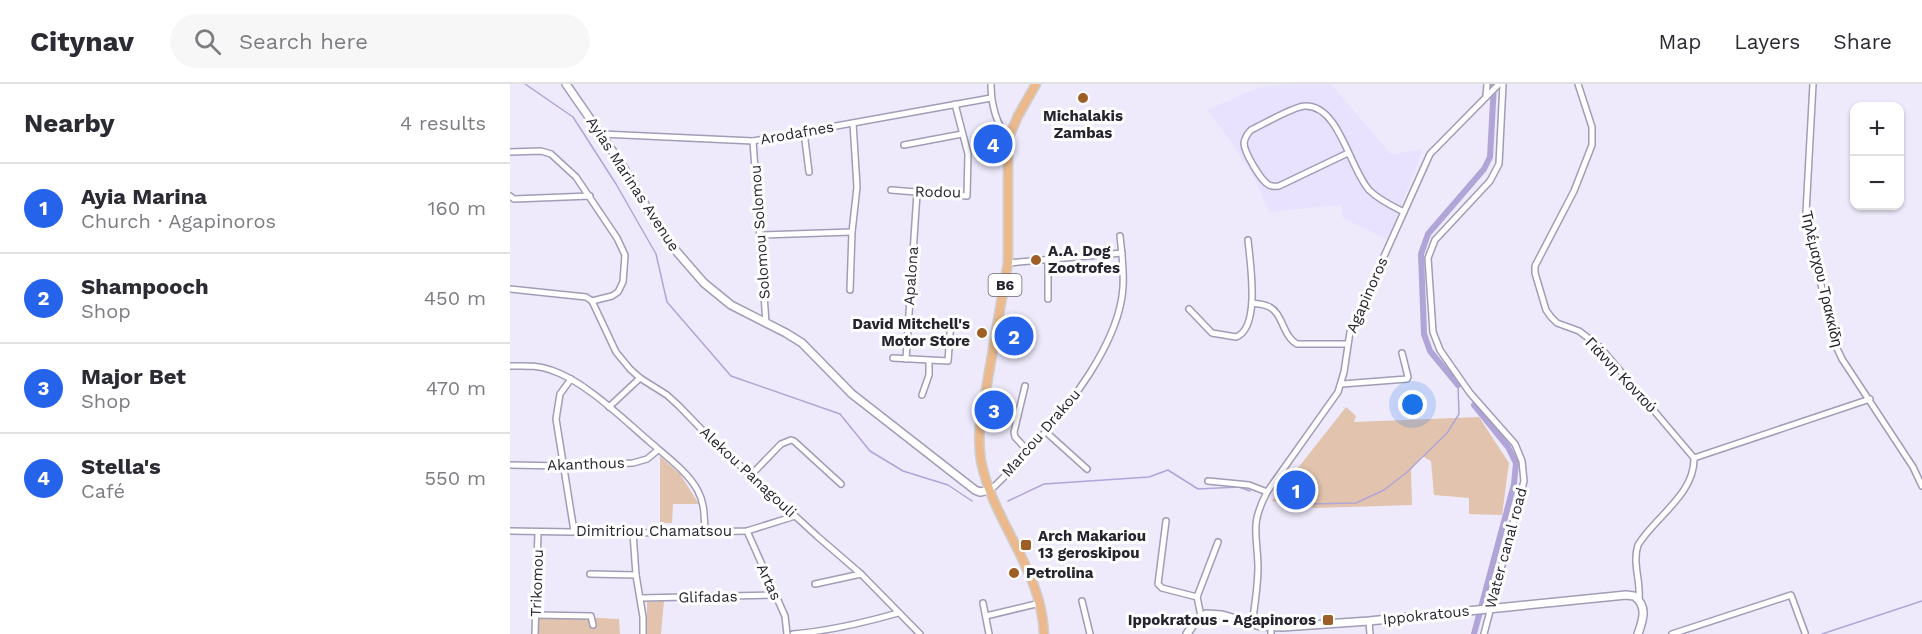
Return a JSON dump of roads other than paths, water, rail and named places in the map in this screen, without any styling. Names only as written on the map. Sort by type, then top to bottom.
[{"type":"main road","name":"B6","points":[[1036,84],[1008,139],[1008,263],[980,424],[980,458],[990,490],[1040,603],[1044,634]]},
{"type":"street","name":"Ayias Marinas Avenue","points":[[566,84],[622,165],[654,223],[675,251],[718,295],[731,305],[802,343],[852,394],[975,490],[980,492],[990,490]]},
{"type":"street","points":[[991,84],[991,98],[999,126],[1008,139]]},
{"type":"street","points":[[1486,84],[1488,94]]},
{"type":"street","name":"Agapinoros","points":[[1252,624],[1257,585],[1255,524],[1259,508],[1267,492],[1342,384],[1350,332],[1435,148],[1488,94],[1501,84]]},
{"type":"street","name":"Water canal road","points":[[1484,634],[1488,608],[1524,481],[1522,461],[1515,444],[1470,393],[1440,350],[1433,332],[1428,258],[1435,240],[1490,182],[1499,164],[1501,84]]},
{"type":"street","name":"Γιάννη Κοντού","points":[[1578,84],[1592,127],[1593,138],[1574,191],[1535,266],[1546,310],[1557,322],[1579,331],[1600,348],[1694,458]]},
{"type":"street","name":"Τηλέμαχου Τρακκίδη","points":[[1813,84],[1806,213],[1834,342],[1842,359],[1913,466],[1922,486]]},
{"type":"street","name":"Arodafnes","points":[[602,134],[753,141],[991,98]]},
{"type":"street","name":"Rodou","points":[[891,190],[968,196],[968,154],[955,104]]},
{"type":"street","points":[[1348,153],[1279,186],[1270,185],[1262,179],[1246,150],[1245,140],[1251,130],[1302,105],[1320,109],[1335,123],[1348,153],[1370,190],[1388,204],[1404,212]]},
{"type":"street","points":[[850,290],[852,232],[857,188],[853,123]]},
{"type":"street","points":[[804,132],[809,172]]},
{"type":"street","points":[[904,145],[962,134]]},
{"type":"street","name":"Solomou Solomou","points":[[753,141],[766,323]]},
{"type":"street","points":[[510,152],[541,151],[551,154],[570,169],[617,238],[625,255],[623,282],[621,288],[612,296],[592,301],[586,297],[510,289]]},
{"type":"street","name":"Apalona","points":[[906,359],[916,193]]},
{"type":"street","points":[[510,196],[514,199],[590,196]]},
{"type":"street","points":[[760,235],[852,232]]},
{"type":"street","name":"Marcou Drakou","points":[[990,490],[1046,432],[1083,386],[1115,323],[1124,287],[1120,236]]},
{"type":"street","points":[[1189,309],[1212,333],[1236,337],[1244,332],[1247,328],[1252,303],[1248,240]]},
{"type":"street","points":[[1008,263],[1122,253]]},
{"type":"street","points":[[1048,261],[1048,299]]},
{"type":"street","name":"Alekou Panagouli","points":[[592,301],[623,362],[640,378],[667,395],[795,516],[861,573],[920,634]]},
{"type":"street","points":[[1252,303],[1273,309],[1288,336],[1297,344],[1347,344]]},
{"type":"street","points":[[893,358],[948,361],[951,321]]},
{"type":"street","points":[[1342,384],[1407,379],[1402,353]]},
{"type":"street","points":[[922,395],[928,375],[929,361]]},
{"type":"street","points":[[510,366],[552,370],[571,379],[609,407],[676,465],[698,490],[704,506],[705,531]]},
{"type":"street","points":[[609,407],[640,378]]},
{"type":"street","points":[[571,379],[560,394],[556,419],[574,531]]},
{"type":"street","points":[[1024,386],[1014,432],[1015,437],[1028,451]]},
{"type":"street","points":[[1638,634],[1644,615],[1639,600],[1640,585],[1636,555],[1638,545],[1686,487],[1694,458],[1870,399]]},
{"type":"street","points":[[1046,432],[1087,469]]},
{"type":"street","points":[[751,475],[780,444],[791,440],[841,484]]},
{"type":"street","name":"Akanthous","points":[[510,465],[563,466],[633,463],[647,459],[658,450]]},
{"type":"street","points":[[1208,481],[1249,485],[1267,492]]},
{"type":"street","name":"Dimitriou Chamatsou","points":[[510,531],[747,531],[795,516]]},
{"type":"street","points":[[1166,521],[1158,584],[1162,588],[1197,597]]},
{"type":"street","name":"Artas","points":[[747,531],[785,616],[787,634]]},
{"type":"street","name":"Trikomou","points":[[535,634],[538,532]]},
{"type":"street","points":[[633,532],[643,634]]},
{"type":"street","points":[[1186,634],[1201,616],[1197,597],[1218,542]]},
{"type":"street","points":[[815,584],[861,573]]},
{"type":"street","points":[[590,574],[636,574]]},
{"type":"street","name":"Glifadas","points":[[641,598],[774,595]]},
{"type":"street","name":"Ippokratous","points":[[1201,616],[1211,614],[1271,631],[1626,595],[1634,596],[1639,600]]},
{"type":"street","points":[[1672,634],[1791,595],[1805,633]]},
{"type":"street","points":[[1082,601],[1089,634]]},
{"type":"street","points":[[983,603],[989,634]]},
{"type":"street","points":[[986,616],[1040,603]]},
{"type":"street","points":[[793,634],[820,633],[898,613]]},
{"type":"street","points":[[536,615],[591,616],[593,625]]},
{"type":"street","points":[[1369,621],[1370,634]]},
{"type":"waterway","points":[[525,84],[573,117],[616,184],[656,254],[667,302],[731,376],[840,414],[870,451],[903,471],[948,485],[972,501]]},
{"type":"waterway","points":[[1458,385],[1430,351],[1424,334],[1421,254],[1428,234],[1484,169],[1490,157],[1494,84]]},
{"type":"waterway","points":[[1281,501],[1307,504],[1356,503],[1384,490],[1406,473],[1447,433],[1459,414],[1458,385]]},
{"type":"waterway","points":[[1474,405],[1508,447],[1516,463],[1514,484],[1474,634]]},
{"type":"waterway","points":[[1008,501],[1044,484],[1149,477],[1168,470],[1198,489],[1239,487],[1250,491]]},
{"type":"waterway","points":[[1822,634],[1922,601]]},
{"type":"place","name":"Michalakis Zambas","points":[[1083,98]]},
{"type":"place","name":"Stella's","points":[[993,144]]},
{"type":"place","name":"A.A. Dog Zootrofes","points":[[1036,260]]},
{"type":"place","name":"David Mitchell's Motor Store","points":[[982,333]]},
{"type":"place","name":"Shampooch","points":[[1014,336]]},
{"type":"place","name":"Major Bet","points":[[994,410]]},
{"type":"place","name":"Ayia Marina","points":[[1296,490]]},
{"type":"place","name":"Arch Makariou 13 geroskipou","points":[[1026,545]]},
{"type":"place","name":"Petrolina","points":[[1014,573]]},
{"type":"place","name":"Ippokratous - Agapinoros","points":[[1328,620]]}]
